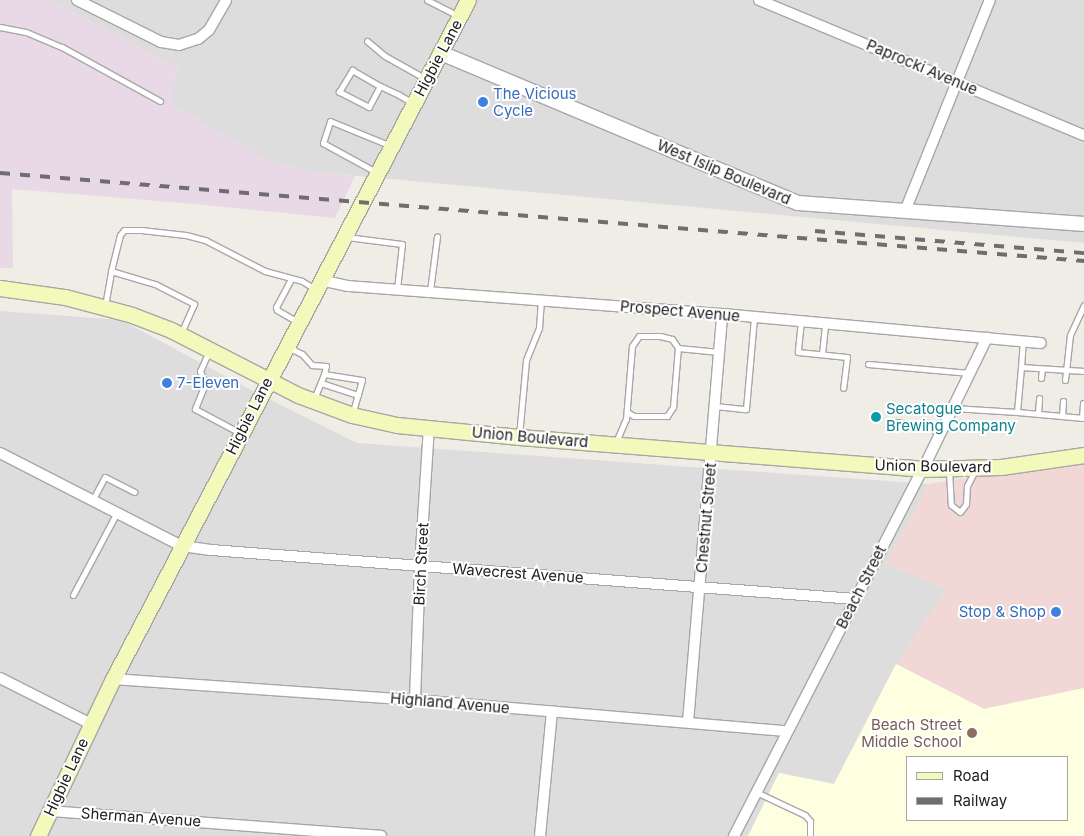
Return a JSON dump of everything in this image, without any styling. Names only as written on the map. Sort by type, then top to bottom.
[{"type":"main road","name":"Higbie Lane","points":[[38,836],[113,678],[468,0]]},
{"type":"main road","name":"Union Boulevard","points":[[0,288],[43,293],[105,306],[180,335],[313,402],[384,423],[519,437],[923,469],[975,469],[1084,455]]},
{"type":"street","points":[[77,0],[161,42],[179,45],[198,39],[209,30],[226,0]]},
{"type":"street","name":"Paprocki Avenue","points":[[759,0],[1084,136]]},
{"type":"street","points":[[905,210],[990,0]]},
{"type":"street","name":"West Islip Boulevard","points":[[440,53],[798,203],[1084,224]]},
{"type":"street","name":"Prospect Avenue","points":[[318,284],[722,314],[1041,343]]},
{"type":"street","name":"Chestnut Street","points":[[688,722],[701,586],[722,314]]},
{"type":"street","name":"Beach Street","points":[[734,836],[923,469],[987,338]]},
{"type":"street","name":"Birch Street","points":[[415,700],[420,566],[429,428]]},
{"type":"street","name":"Wavecrest Avenue","points":[[0,453],[116,514],[182,546],[211,550],[701,586],[855,600]]},
{"type":"street","points":[[0,678],[91,724]]},
{"type":"street","name":"Highland Avenue","points":[[113,678],[415,700],[787,731]]},
{"type":"street","points":[[540,836],[552,712]]},
{"type":"street","name":"Sherman Avenue","points":[[50,811],[381,836]]},
{"type":"lane","points":[[427,0],[460,16]]},
{"type":"lane","points":[[0,26],[26,32],[51,42],[160,101]]},
{"type":"lane","points":[[367,41],[385,56],[426,80]]},
{"type":"lane","points":[[380,86],[369,107],[339,92],[352,70],[414,104]]},
{"type":"lane","points":[[377,173],[323,142],[330,121],[392,146]]},
{"type":"lane","points":[[105,306],[120,235],[124,230],[186,235],[205,240],[265,271],[291,279],[318,284]]},
{"type":"lane","points":[[344,236],[402,244],[397,289]]},
{"type":"lane","points":[[430,291],[437,236]]},
{"type":"lane","points":[[112,271],[155,284],[192,302],[194,306],[180,335]]},
{"type":"lane","points":[[291,279],[276,307],[277,310],[298,322]]},
{"type":"lane","points":[[519,437],[526,360],[539,328],[542,300]]},
{"type":"lane","points":[[1065,380],[1070,335],[1084,305]]},
{"type":"lane","points":[[715,406],[746,409],[754,317]]},
{"type":"lane","points":[[801,322],[798,352],[847,357],[843,388]]},
{"type":"lane","points":[[822,354],[825,323]]},
{"type":"lane","points":[[615,444],[626,419],[632,346],[639,336],[672,338],[678,348],[673,407],[667,416],[634,416],[627,412]]},
{"type":"lane","points":[[1017,412],[1024,341]]},
{"type":"lane","points":[[286,346],[302,354],[312,365],[326,366],[313,402]]},
{"type":"lane","points":[[678,348],[719,352]]},
{"type":"lane","points":[[210,350],[200,371],[205,384],[195,409],[240,433]]},
{"type":"lane","points":[[868,364],[970,373]]},
{"type":"lane","points":[[1021,368],[1084,372]]},
{"type":"lane","points":[[1041,378],[1042,369]]},
{"type":"lane","points":[[324,374],[362,380],[352,415]]},
{"type":"lane","points":[[321,383],[358,395]]},
{"type":"lane","points":[[1038,414],[1039,398]]},
{"type":"lane","points":[[1062,416],[1063,401]]},
{"type":"lane","points":[[953,408],[1083,418],[1083,403]]},
{"type":"lane","points":[[896,422],[941,431]]},
{"type":"lane","points":[[949,469],[952,505],[960,512],[966,504],[969,481],[975,469]]},
{"type":"lane","points":[[92,501],[105,477],[134,492]]},
{"type":"lane","points":[[73,595],[116,514]]},
{"type":"lane","points":[[756,792],[805,815],[810,821],[810,836]]},
{"type":"shaded area","points":[[0,0],[49,0],[178,67],[170,104],[269,161],[315,172],[355,176],[335,218],[12,189],[13,268],[0,268]]},
{"type":"shaded area","points":[[49,0],[1084,0],[1084,243],[315,172],[269,161],[170,104],[178,67]]},
{"type":"shaded area","points":[[0,311],[121,320],[253,391],[357,443],[929,484],[886,563],[947,590],[896,665],[834,784],[779,773],[748,836],[0,836]]},
{"type":"shaded area","points":[[1084,458],[1084,688],[984,709],[896,664],[946,590],[886,563],[929,484]]},
{"type":"shaded area","name":"Beach Street Middle School","points":[[896,664],[984,709],[1084,688],[1084,836],[748,836],[779,773],[834,784]]},
{"type":"railway","points":[[0,173],[1084,261]]},
{"type":"railway","points":[[815,231],[1084,253]]},
{"type":"place","name":"The Vicious Cycle","points":[[483,102]]},
{"type":"place","name":"7-Eleven","points":[[167,383]]},
{"type":"place","name":"Secatogue Brewing Company","points":[[876,417]]},
{"type":"place","name":"Stop & Shop","points":[[1056,612]]},
{"type":"place","name":"Beach Street Middle School","points":[[972,733]]}]
